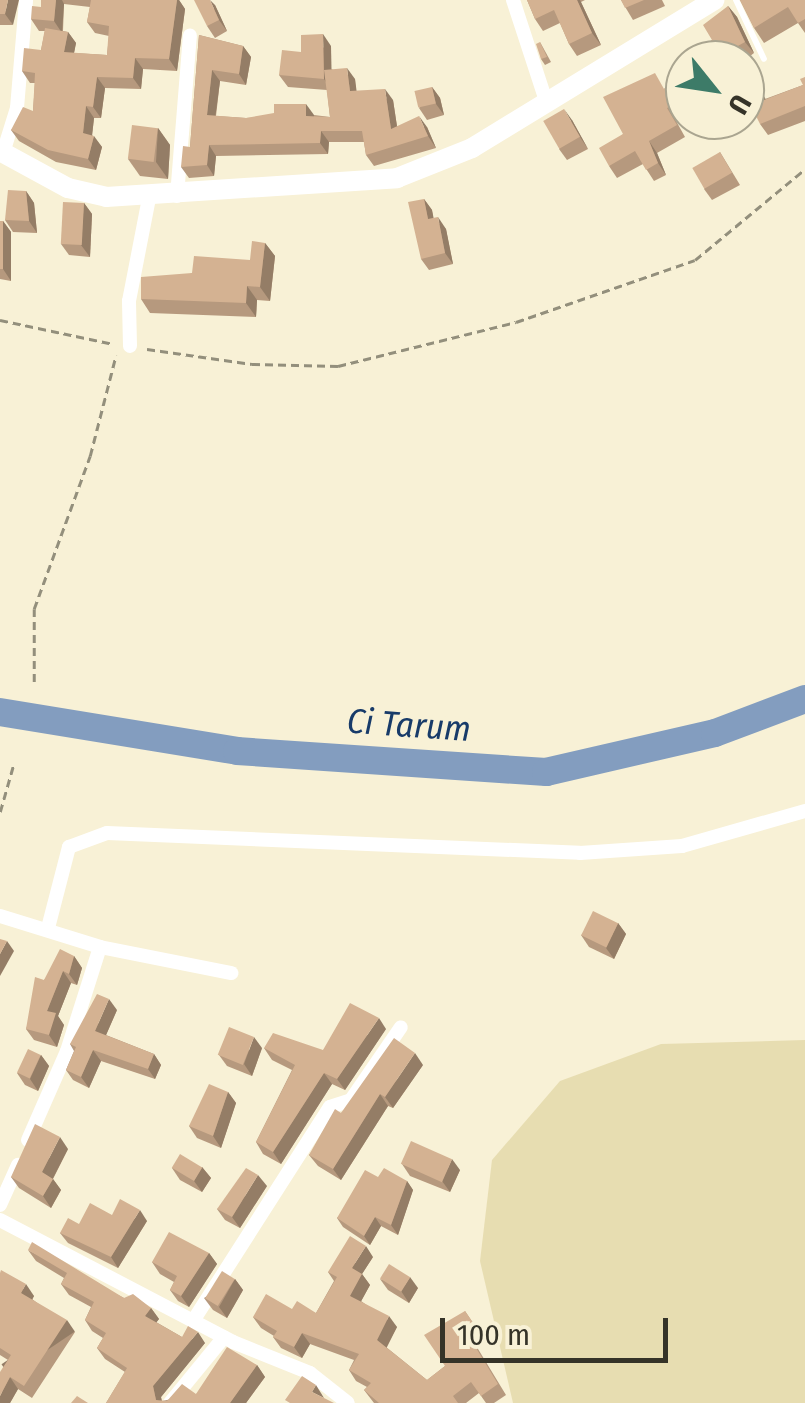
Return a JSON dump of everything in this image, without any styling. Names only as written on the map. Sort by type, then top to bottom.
[{"type":"main road","points":[[2,152],[68,188],[149,198],[397,178],[472,148],[714,0]]},
{"type":"street","points":[[2,152],[17,108],[26,0]]},
{"type":"street","points":[[513,0],[547,104]]},
{"type":"street","points":[[177,196],[190,36]]},
{"type":"street","points":[[130,346],[129,302],[149,198]]},
{"type":"street","points":[[48,928],[69,847],[108,833],[580,853],[682,846],[805,811]]},
{"type":"street","points":[[0,916],[48,928],[100,948],[230,973]]},
{"type":"street","points":[[0,1205],[67,1051],[100,948]]},
{"type":"street","points":[[193,1321],[330,1107],[350,1100],[401,1027]]},
{"type":"street","points":[[0,1220],[224,1337],[310,1373],[348,1403]]},
{"type":"street","points":[[170,1403],[224,1337]]},
{"type":"lane","points":[[736,0],[755,40]]},
{"type":"path","points":[[130,346],[252,364],[338,366],[516,322],[695,260],[805,169]]},
{"type":"path","points":[[0,320],[119,344],[90,456],[37,596],[34,682]]},
{"type":"path","points":[[0,812],[14,763]]},
{"type":"shaded area","points":[[805,1040],[805,1403],[513,1403],[480,1261],[492,1160],[560,1081],[661,1044]]},
{"type":"building","points":[[0,0],[8,0],[5,14],[0,14]]},
{"type":"building","points":[[41,0],[56,0],[54,21],[31,19],[32,6],[41,7]]},
{"type":"building","points":[[91,0],[177,0],[169,59],[135,58],[133,78],[97,77],[93,107],[86,106],[83,133],[94,136],[88,159],[48,150],[11,130],[23,107],[33,111],[35,73],[22,71],[24,48],[41,50],[45,28],[68,32],[64,52],[107,55],[109,26],[87,22]]},
{"type":"building","points":[[194,0],[210,0],[219,20],[207,26]]},
{"type":"building","points":[[527,0],[577,0],[592,33],[569,44],[554,10],[535,19]]},
{"type":"building","points":[[621,0],[644,0],[625,8]]},
{"type":"building","points":[[740,0],[805,0],[805,19],[798,23],[788,7],[754,28]]},
{"type":"building","points":[[728,6],[744,40],[712,40],[703,25]]},
{"type":"building","points":[[323,34],[324,79],[279,75],[282,50],[301,52],[301,35]]},
{"type":"building","points":[[199,35],[243,46],[239,74],[212,70],[207,115],[246,118],[274,113],[274,104],[306,104],[306,116],[330,117],[324,70],[347,68],[350,91],[385,89],[391,129],[419,116],[428,136],[366,155],[362,131],[321,131],[320,143],[209,145],[207,165],[181,167],[183,146],[190,147]]},
{"type":"building","points":[[540,42],[547,57],[541,59],[536,44]]},
{"type":"building","points":[[655,73],[665,88],[665,132],[649,141],[658,163],[646,170],[635,151],[609,166],[599,148],[623,134],[603,97]]},
{"type":"building","points":[[805,77],[805,106],[765,122],[765,100],[803,85],[800,79]]},
{"type":"building","points":[[432,87],[436,104],[418,108],[414,91]]},
{"type":"building","points":[[564,109],[580,137],[559,149],[543,121]]},
{"type":"building","points":[[132,125],[158,128],[154,162],[128,159]]},
{"type":"building","points":[[720,152],[732,173],[704,189],[692,168]]},
{"type":"building","points":[[8,190],[26,191],[29,221],[5,220]]},
{"type":"building","points":[[424,199],[428,219],[438,217],[445,253],[421,259],[408,202]]},
{"type":"building","points":[[63,202],[84,203],[82,245],[61,244]]},
{"type":"building","points":[[0,221],[3,221],[0,269]]},
{"type":"building","points":[[252,241],[265,243],[260,287],[247,286],[246,303],[141,299],[141,277],[192,273],[194,256],[250,260]]},
{"type":"building","points":[[593,911],[618,923],[606,948],[581,935]]},
{"type":"building","points":[[60,949],[74,956],[69,974],[63,971],[47,1011],[56,1013],[49,1035],[26,1029],[35,977],[44,980]]},
{"type":"building","points":[[97,994],[109,999],[95,1031],[154,1054],[148,1069],[93,1050],[81,1077],[66,1070],[76,1047],[70,1044]]},
{"type":"building","points":[[350,1003],[379,1018],[337,1079],[324,1073],[273,1152],[256,1142],[295,1065],[264,1048],[273,1033],[323,1050]]},
{"type":"building","points":[[229,1027],[254,1037],[243,1065],[218,1055]]},
{"type":"building","points":[[394,1038],[415,1053],[385,1097],[380,1094],[333,1169],[309,1155],[335,1109],[341,1113]]},
{"type":"building","points":[[28,1049],[41,1055],[30,1078],[17,1073]]},
{"type":"building","points":[[209,1084],[228,1092],[213,1136],[189,1126]]},
{"type":"building","points":[[35,1124],[60,1137],[42,1172],[53,1179],[43,1196],[11,1177]]},
{"type":"building","points":[[411,1141],[452,1159],[442,1182],[401,1164]]},
{"type":"building","points":[[180,1154],[202,1167],[194,1181],[172,1168]]},
{"type":"building","points":[[246,1168],[258,1175],[232,1217],[217,1209]]},
{"type":"building","points":[[384,1168],[407,1181],[391,1225],[375,1217],[364,1236],[337,1218],[365,1170],[378,1177]]},
{"type":"building","points":[[120,1199],[140,1210],[111,1257],[60,1233],[68,1218],[79,1224],[90,1203],[112,1215]]},
{"type":"building","points":[[169,1232],[209,1253],[181,1296],[170,1290],[177,1276],[152,1262]]},
{"type":"building","points":[[350,1236],[366,1246],[352,1268],[362,1274],[350,1296],[389,1316],[377,1340],[427,1380],[445,1366],[424,1335],[465,1311],[476,1327],[467,1333],[498,1384],[481,1396],[471,1382],[453,1396],[458,1403],[379,1403],[364,1390],[371,1383],[349,1370],[359,1354],[302,1333],[294,1347],[273,1337],[277,1331],[253,1317],[266,1294],[292,1309],[297,1301],[316,1313],[337,1277],[328,1272]]},
{"type":"building","points":[[32,1242],[124,1298],[133,1294],[151,1308],[145,1316],[182,1337],[188,1326],[198,1332],[153,1386],[156,1400],[167,1401],[182,1384],[196,1394],[227,1347],[257,1365],[230,1403],[106,1403],[127,1368],[97,1348],[106,1333],[85,1320],[94,1302],[61,1284],[67,1273],[28,1250]]},
{"type":"building","points":[[389,1264],[410,1277],[401,1292],[380,1278]]},
{"type":"building","points":[[1,1270],[26,1284],[21,1293],[67,1320],[24,1386],[10,1377],[0,1396],[0,1372],[11,1355],[0,1348]]},
{"type":"building","points":[[222,1271],[235,1279],[218,1306],[205,1298]]},
{"type":"building","points":[[302,1376],[316,1385],[312,1392],[334,1403],[285,1400]]},
{"type":"waterway","name":"Ci Tarum","points":[[0,712],[237,751],[546,772],[715,733],[805,699]]}]
